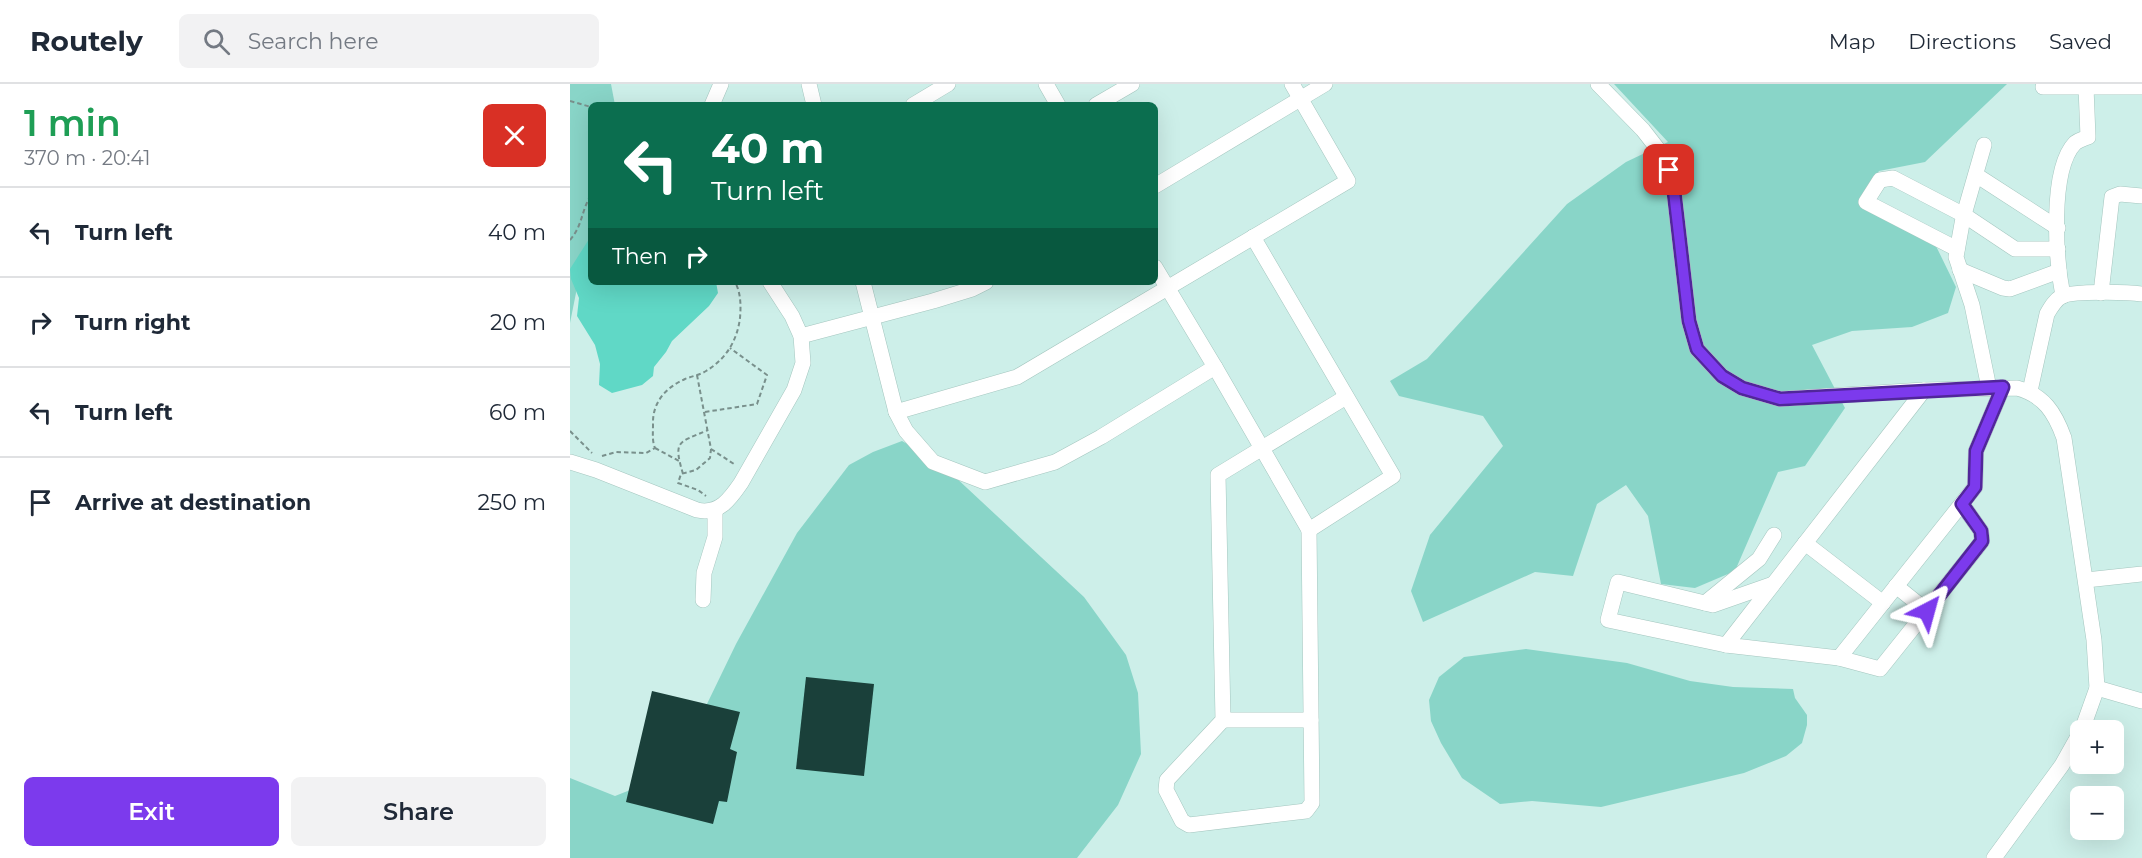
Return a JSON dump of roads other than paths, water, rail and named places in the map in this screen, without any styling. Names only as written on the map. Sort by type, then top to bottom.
[{"type":"street","points":[[713,102],[721,84]]},
{"type":"street","points":[[808,84],[813,102]]},
{"type":"street","points":[[918,102],[948,84]]},
{"type":"street","points":[[1046,84],[1056,102]]},
{"type":"street","points":[[1101,102],[1132,84]]},
{"type":"street","points":[[897,412],[1017,376],[1348,180],[1292,84]]},
{"type":"street","points":[[1158,184],[1325,84]]},
{"type":"street","points":[[1598,84],[1643,130],[1664,156],[1673,183],[1689,321],[1697,349],[1722,376],[1742,388],[1780,399],[1996,387],[2030,391],[2044,402],[2056,417],[2064,438],[2094,640],[2097,688],[2085,720]]},
{"type":"street","points":[[2043,87],[2142,87]]},
{"type":"street","points":[[2063,296],[2059,271],[2057,188],[2061,169],[2069,151],[2077,141],[2088,137],[2086,87]]},
{"type":"street","points":[[1839,658],[1975,487],[1976,451],[1996,387],[1960,270],[1957,249],[1984,145]]},
{"type":"street","points":[[1976,175],[2058,228]]},
{"type":"street","points":[[1957,249],[1866,202],[1880,180],[1893,178],[1964,215],[2015,249],[2058,249]]},
{"type":"street","points":[[2101,294],[2112,197],[2120,194],[2142,196]]},
{"type":"street","points":[[1252,237],[1393,476],[1309,530]]},
{"type":"street","points":[[1960,270],[2010,289],[2059,271]]},
{"type":"street","points":[[1158,272],[1215,367],[1262,448],[1309,530],[1312,803],[1306,811],[1189,825],[1182,821],[1166,790],[1167,780],[1223,720],[1218,475],[1262,448],[1346,397]]},
{"type":"street","points":[[570,462],[697,510],[707,512],[715,510],[732,496],[794,390],[803,363],[801,336],[792,316],[772,285]]},
{"type":"street","points":[[864,285],[897,412],[906,431],[933,462],[985,482],[1055,462],[1215,367]]},
{"type":"street","points":[[801,336],[980,285]]},
{"type":"street","points":[[2030,391],[2047,314],[2053,304],[2063,296],[2142,294]]},
{"type":"street","points":[[1726,645],[1924,390]]},
{"type":"street","points":[[1773,584],[1713,605],[1618,582],[1608,620],[1726,645],[1839,658],[1880,669],[1982,541],[1981,531],[1962,504]]},
{"type":"street","points":[[704,600],[704,573],[716,537],[715,510]]},
{"type":"street","points":[[1705,603],[1759,559],[1774,536]]},
{"type":"street","points":[[1805,543],[1883,603]]},
{"type":"street","points":[[2086,580],[2142,574]]},
{"type":"street","points":[[1896,586],[1927,611]]},
{"type":"street","points":[[2097,688],[2142,701]]},
{"type":"street","points":[[1223,720],[1311,720]]},
{"type":"street","points":[[1994,858],[2070,751]]}]
